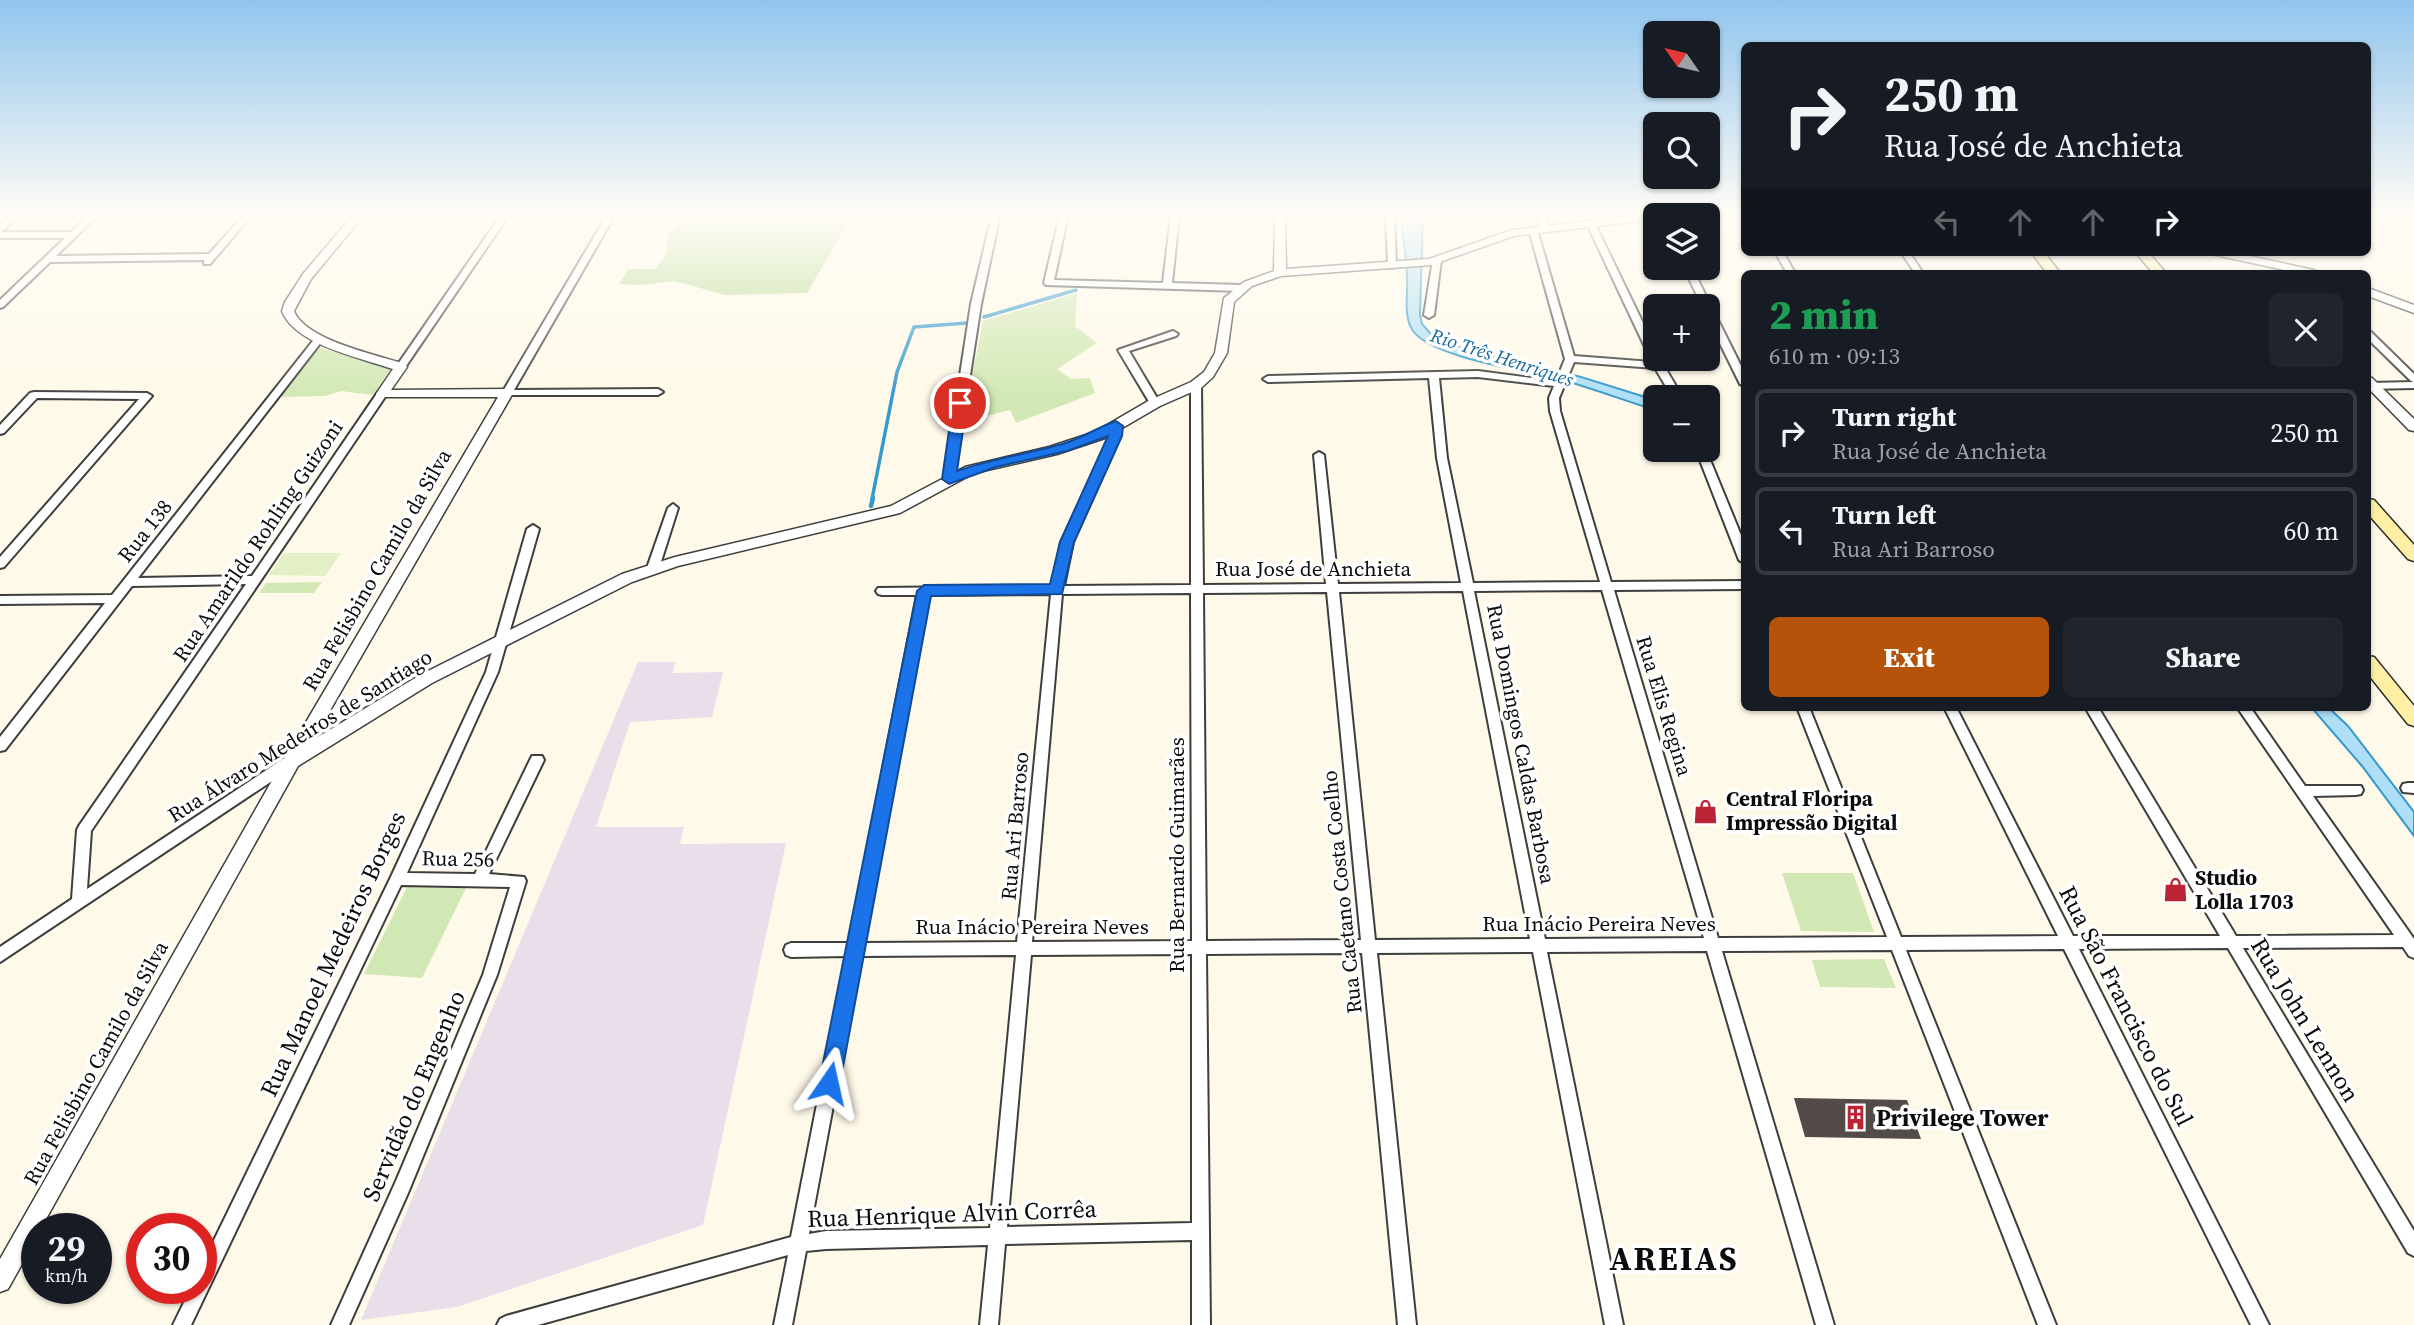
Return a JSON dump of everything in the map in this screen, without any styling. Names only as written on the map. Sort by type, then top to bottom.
[{"type":"main road","points":[[2371,507],[2414,555]]},
{"type":"main road","points":[[2371,666],[2414,719]]},
{"type":"street","points":[[0,305],[29,277]]},
{"type":"street","points":[[309,277],[296,293],[288,310],[293,322],[319,339],[401,367]]},
{"type":"street","name":"Rua Amarildo Rohling Guizoni","points":[[79,902],[84,830],[463,277]]},
{"type":"street","name":"Rua Felisbino Camilo da Silva","points":[[0,1280],[292,761],[575,277]]},
{"type":"street","points":[[949,479],[982,277]]},
{"type":"street","points":[[1050,277],[1049,283],[1241,288],[1270,277]]},
{"type":"street","points":[[1167,286],[1168,277]]},
{"type":"street","points":[[1429,315],[1435,277]]},
{"type":"street","points":[[1550,277],[1570,363],[1643,365]]},
{"type":"street","points":[[1616,277],[1643,333]]},
{"type":"street","name":"Rua Álvaro Medeiros de Santiago","points":[[0,955],[292,761],[394,697],[609,586],[653,568],[895,510],[949,479],[992,463],[1092,439],[1155,403],[1196,384],[1218,363],[1223,345],[1227,306],[1231,297],[1241,288]]},
{"type":"street","points":[[2371,293],[2414,309]]},
{"type":"street","points":[[1155,403],[1123,350],[1173,334]]},
{"type":"street","points":[[1720,334],[1741,376]]},
{"type":"street","points":[[2371,337],[2414,379]]},
{"type":"street","name":"Rua 138","points":[[0,746],[319,339]]},
{"type":"street","name":"Rua Elis Regina","points":[[1570,363],[1554,398],[1555,411],[1825,1325]]},
{"type":"street","points":[[1268,379],[1494,374],[1561,382]]},
{"type":"street","name":"Rua Domingos Caldas Barbosa","points":[[1434,375],[1442,458],[1614,1325]]},
{"type":"street","name":"Rua Bernardo Guimarães","points":[[1196,384],[1201,1325]]},
{"type":"street","points":[[2371,384],[2414,385]]},
{"type":"street","points":[[2371,386],[2414,427]]},
{"type":"street","points":[[382,394],[658,392]]},
{"type":"street","points":[[0,431],[34,395],[147,396],[0,564]]},
{"type":"street","name":"Rua Ari Barroso","points":[[989,1325],[1026,948],[1057,590],[1067,542],[1112,444],[1116,426]]},
{"type":"street","name":"Rua Caetano Costa Coelho","points":[[1319,455],[1407,1325]]},
{"type":"street","points":[[1706,462],[1741,550]]},
{"type":"street","points":[[653,568],[673,508]]},
{"type":"street","name":"Rua Manoel Medeiros Borges","points":[[217,1254],[397,879],[492,672],[509,604],[533,529]]},
{"type":"street","points":[[129,582],[254,580]]},
{"type":"street","name":"Rua José de Anchieta","points":[[881,591],[1741,585]]},
{"type":"street","points":[[783,1325],[924,591]]},
{"type":"street","points":[[0,600],[115,599]]},
{"type":"street","points":[[1805,711],[2047,1325]]},
{"type":"street","name":"Rua São Francisco do Sul","points":[[1952,711],[2260,1325]]},
{"type":"street","name":"Rua John Lennon","points":[[2093,711],[2414,1247]]},
{"type":"street","points":[[2246,711],[2410,946]]},
{"type":"street","points":[[479,880],[537,760]]},
{"type":"street","points":[[2302,791],[2356,790]]},
{"type":"street","name":"Rua 256","points":[[397,879],[519,881]]},
{"type":"street","name":"Servidão do Engenho","points":[[340,1325],[402,1187],[490,975],[519,881]]},
{"type":"street","name":"Rua Inácio Pereira Neves","points":[[791,950],[2232,942],[2410,946]]},
{"type":"street","name":"Rua Henrique Alvin Corrêa","points":[[506,1325],[798,1244],[826,1240],[1200,1231]]},
{"type":"street","name":"Rua Manoel Medeiros Borges","points":[[182,1325],[192,1304]]},
{"type":"shaded area","points":[[638,662],[676,662],[672,673],[723,672],[712,717],[630,722],[596,827],[684,827],[680,844],[786,843],[703,1225],[457,1307],[361,1320]]},
{"type":"green space","points":[[623,277],[816,277],[807,293],[725,295],[675,281],[640,285],[619,284]]},
{"type":"green space","points":[[1077,293],[1075,326],[1097,343],[1057,369],[1071,379],[1090,378],[1095,393],[1016,423],[1010,410],[963,422],[983,321]]},
{"type":"green space","points":[[317,347],[391,369],[373,395],[341,391],[324,396],[277,397]]},
{"type":"green space","points":[[284,553],[341,553],[325,576],[269,575]]},
{"type":"green space","points":[[322,582],[314,593],[259,593],[266,583]]},
{"type":"green space","points":[[1782,873],[1853,873],[1874,932],[1801,931]]},
{"type":"green space","points":[[409,883],[467,886],[422,978],[364,974]]},
{"type":"green space","points":[[1884,959],[1896,988],[1820,987],[1812,960]]},
{"type":"water","points":[[1407,277],[1421,277],[1420,315],[1422,324],[1430,333],[1459,347],[1581,377],[1643,396],[1643,406],[1559,379],[1439,349],[1413,331],[1408,319]]},
{"type":"water","points":[[2314,711],[2332,711],[2348,726],[2414,812],[2414,836],[2362,766]]},
{"type":"building","name":"Privilege Tower","points":[[1794,1098],[1907,1100],[1921,1139],[1805,1137]]},
{"type":"waterway","points":[[984,317],[1076,290]]},
{"type":"waterway","points":[[872,499],[897,372],[914,327],[967,323]]},
{"type":"waterway","points":[[871,506],[873,498]]},
{"type":"place","name":"Central Floripa Impressão Digital","points":[[1706,811]]},
{"type":"place","name":"Studio Lolla 1703","points":[[2175,890]]},
{"type":"place","name":"Privilege Tower","points":[[1856,1118]]},
{"type":"district","name":"AREIAS","points":[[1674,1258]]},
{"type":"route","points":[[829,1083],[924,591],[1057,590],[1067,542],[1115,436],[1116,426],[1092,439],[1052,451],[992,463],[949,479],[960,403]]},
{"type":"water label","name":"Rio Três Henriques","points":[[1502,357]]}]
